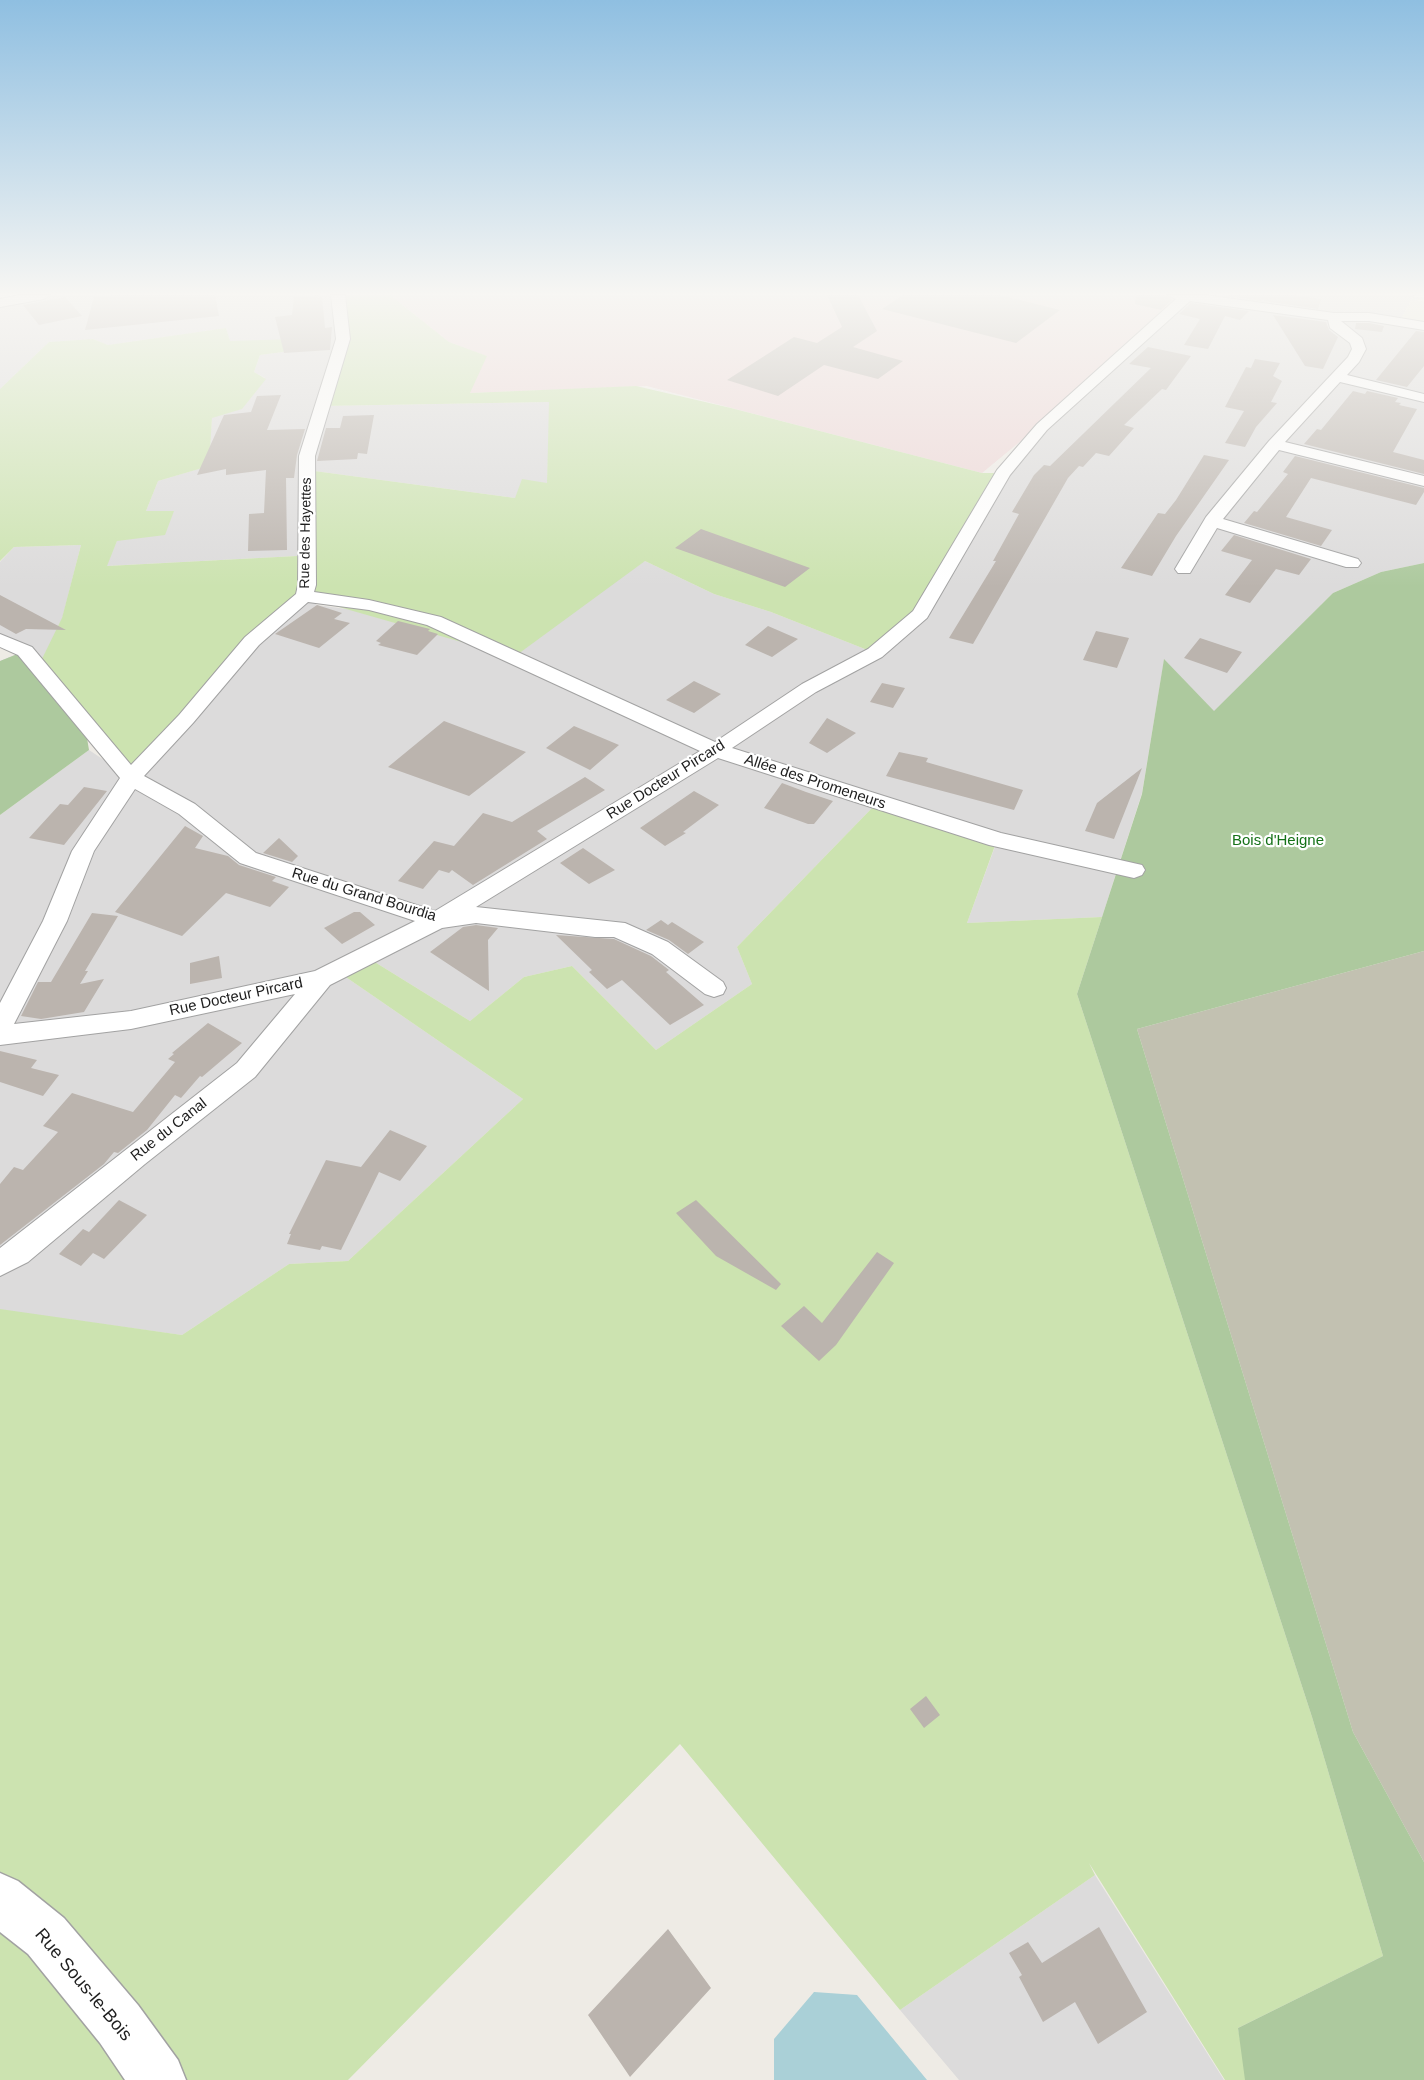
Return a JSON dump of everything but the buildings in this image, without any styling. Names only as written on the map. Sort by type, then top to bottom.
[{"type":"street","name":"Rue des Hayettes","points":[[0,1027],[55,921],[83,851],[131,778],[186,719],[252,641],[303,597],[307,585],[307,456],[327,392]]},
{"type":"street","name":"Rue Docteur Pircard","points":[[0,1035],[131,1020],[321,979],[437,920],[716,750],[809,688],[875,653],[920,614],[993,490],[1016,458],[1042,427],[1080,392]]},
{"type":"street","points":[[1184,569],[1212,521],[1275,444],[1322,392]]},
{"type":"street","points":[[1400,392],[1424,398]]},
{"type":"street","points":[[1275,444],[1424,482]]},
{"type":"street","points":[[1212,521],[1352,563]]},
{"type":"street","name":"Allée des Promeneurs","points":[[303,597],[369,605],[434,621],[716,750],[997,840],[1134,870]]},
{"type":"street","points":[[0,640],[25,651],[131,778]]},
{"type":"street","name":"Rue du Grand Bourdia","points":[[131,778],[187,809],[248,858],[437,920],[476,915],[595,929],[617,929],[660,948],[714,988]]},
{"type":"street","name":"Rue du Canal","points":[[0,1263],[18,1253],[135,1156],[246,1070],[321,979]]},
{"type":"street","name":"Rue Sous-le-Bois","points":[[0,1899],[46,1936],[119,2024],[158,2080]]},
{"type":"shaded area","points":[[246,392],[326,392],[323,406],[550,402],[547,484],[515,498],[307,470],[297,556],[106,566],[117,541],[146,511],[158,481],[208,466],[212,418]]},
{"type":"shaded area","points":[[670,392],[1080,392],[982,473]]},
{"type":"shaded area","points":[[1080,392],[1424,392],[1424,563],[1381,572],[1333,593],[1214,712],[1164,660],[1142,793],[1102,917],[967,923],[997,841],[735,757],[872,808],[737,947],[752,984],[656,1050],[572,966],[524,977],[470,1021],[365,956],[337,971],[523,1099],[348,1261],[289,1264],[182,1335],[0,1310],[0,815],[89,750],[131,778],[304,596],[317,605],[434,621],[645,561],[714,594],[771,612],[875,653],[982,507],[1057,413]]},
{"type":"shaded area","points":[[81,545],[60,627],[38,667],[0,661],[24,651],[0,640],[0,562],[14,547]]},
{"type":"shaded area","points":[[1424,951],[1424,1862],[1353,1732],[1137,1029]]},
{"type":"shaded area","points":[[1095,1875],[1224,2080],[959,2080],[900,2010]]},
{"type":"green space","points":[[0,392],[256,392],[242,409],[212,418],[209,466],[158,481],[146,511],[174,511],[165,535],[117,541],[107,566],[297,556],[303,574],[307,470],[515,498],[522,479],[547,483],[549,402],[322,406],[326,392],[662,392],[982,473],[1003,473],[920,614],[875,653],[771,612],[714,594],[645,561],[514,657],[304,597],[131,778],[38,667],[62,618],[81,545],[14,547],[0,561]]},
{"type":"green space","name":"Bois d'Heigne","points":[[1424,563],[1424,951],[1137,1029],[1353,1732],[1424,1862],[1424,2080],[1245,2080],[1238,2028],[1383,1956],[1312,1717],[1077,994],[1142,794],[1164,659],[1214,711],[1333,593],[1381,572]]},
{"type":"green space","points":[[25,651],[84,720],[89,750],[0,815],[0,661]]},
{"type":"green space","points":[[872,808],[997,840],[967,923],[1102,917],[1077,994],[1312,1717],[1383,1956],[1238,2028],[1247,2080],[1225,2080],[1089,1863],[1095,1875],[900,2010],[680,1744],[348,2080],[0,2080],[0,1309],[182,1335],[289,1264],[348,1261],[523,1099],[337,971],[365,956],[470,1021],[524,977],[572,966],[656,1050],[752,984],[737,947]]},
{"type":"water","points":[[814,1992],[857,1995],[927,2080],[774,2080],[774,2039]]}]
